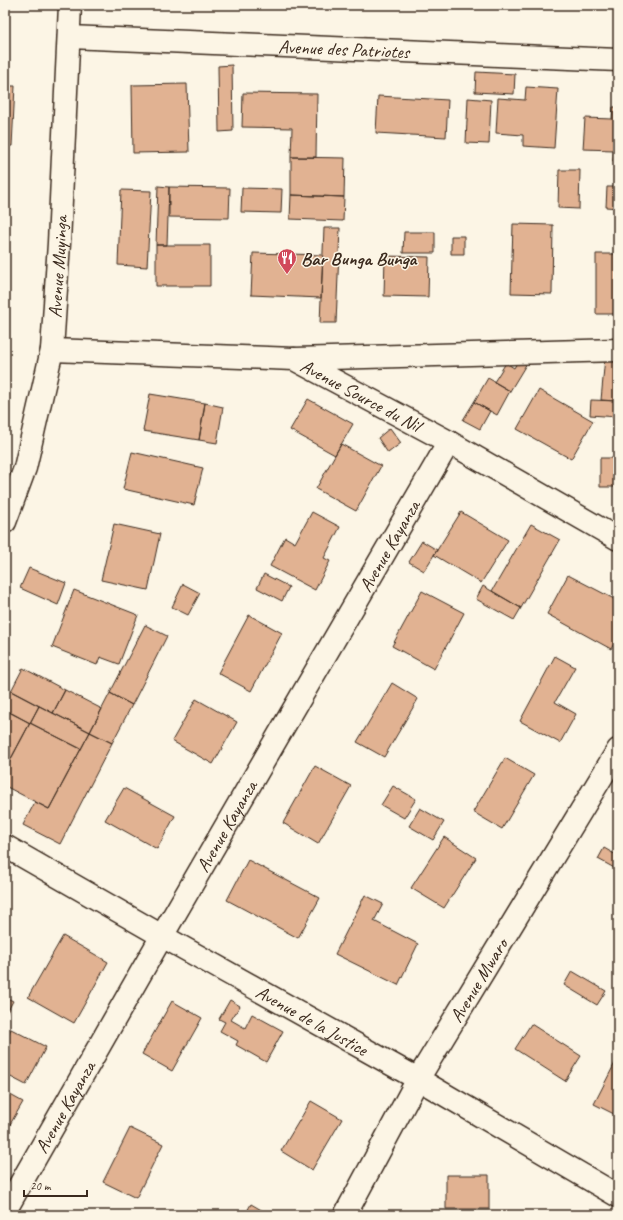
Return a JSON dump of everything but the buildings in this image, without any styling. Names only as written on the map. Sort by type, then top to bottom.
[{"type":"street","name":"Avenue Muyinga","points":[[5,522],[25,468],[52,350],[59,244],[70,5]]},
{"type":"street","name":"Avenue des Patriotes","points":[[69,37],[618,60]]},
{"type":"street","name":"Avenue Source du Nil","points":[[52,350],[294,359],[449,442],[618,539]]},
{"type":"street","points":[[294,359],[618,350]]},
{"type":"street","name":"Avenue Kayanza","points":[[5,1211],[162,936],[449,442]]},
{"type":"street","name":"Avenue Mwaro","points":[[345,1215],[418,1079],[618,750]]},
{"type":"street","name":"Avenue de la Justice","points":[[5,846],[162,936],[418,1079],[618,1196]]},
{"type":"place","name":"Bar Bunga Bunga","points":[[287,275]]}]
